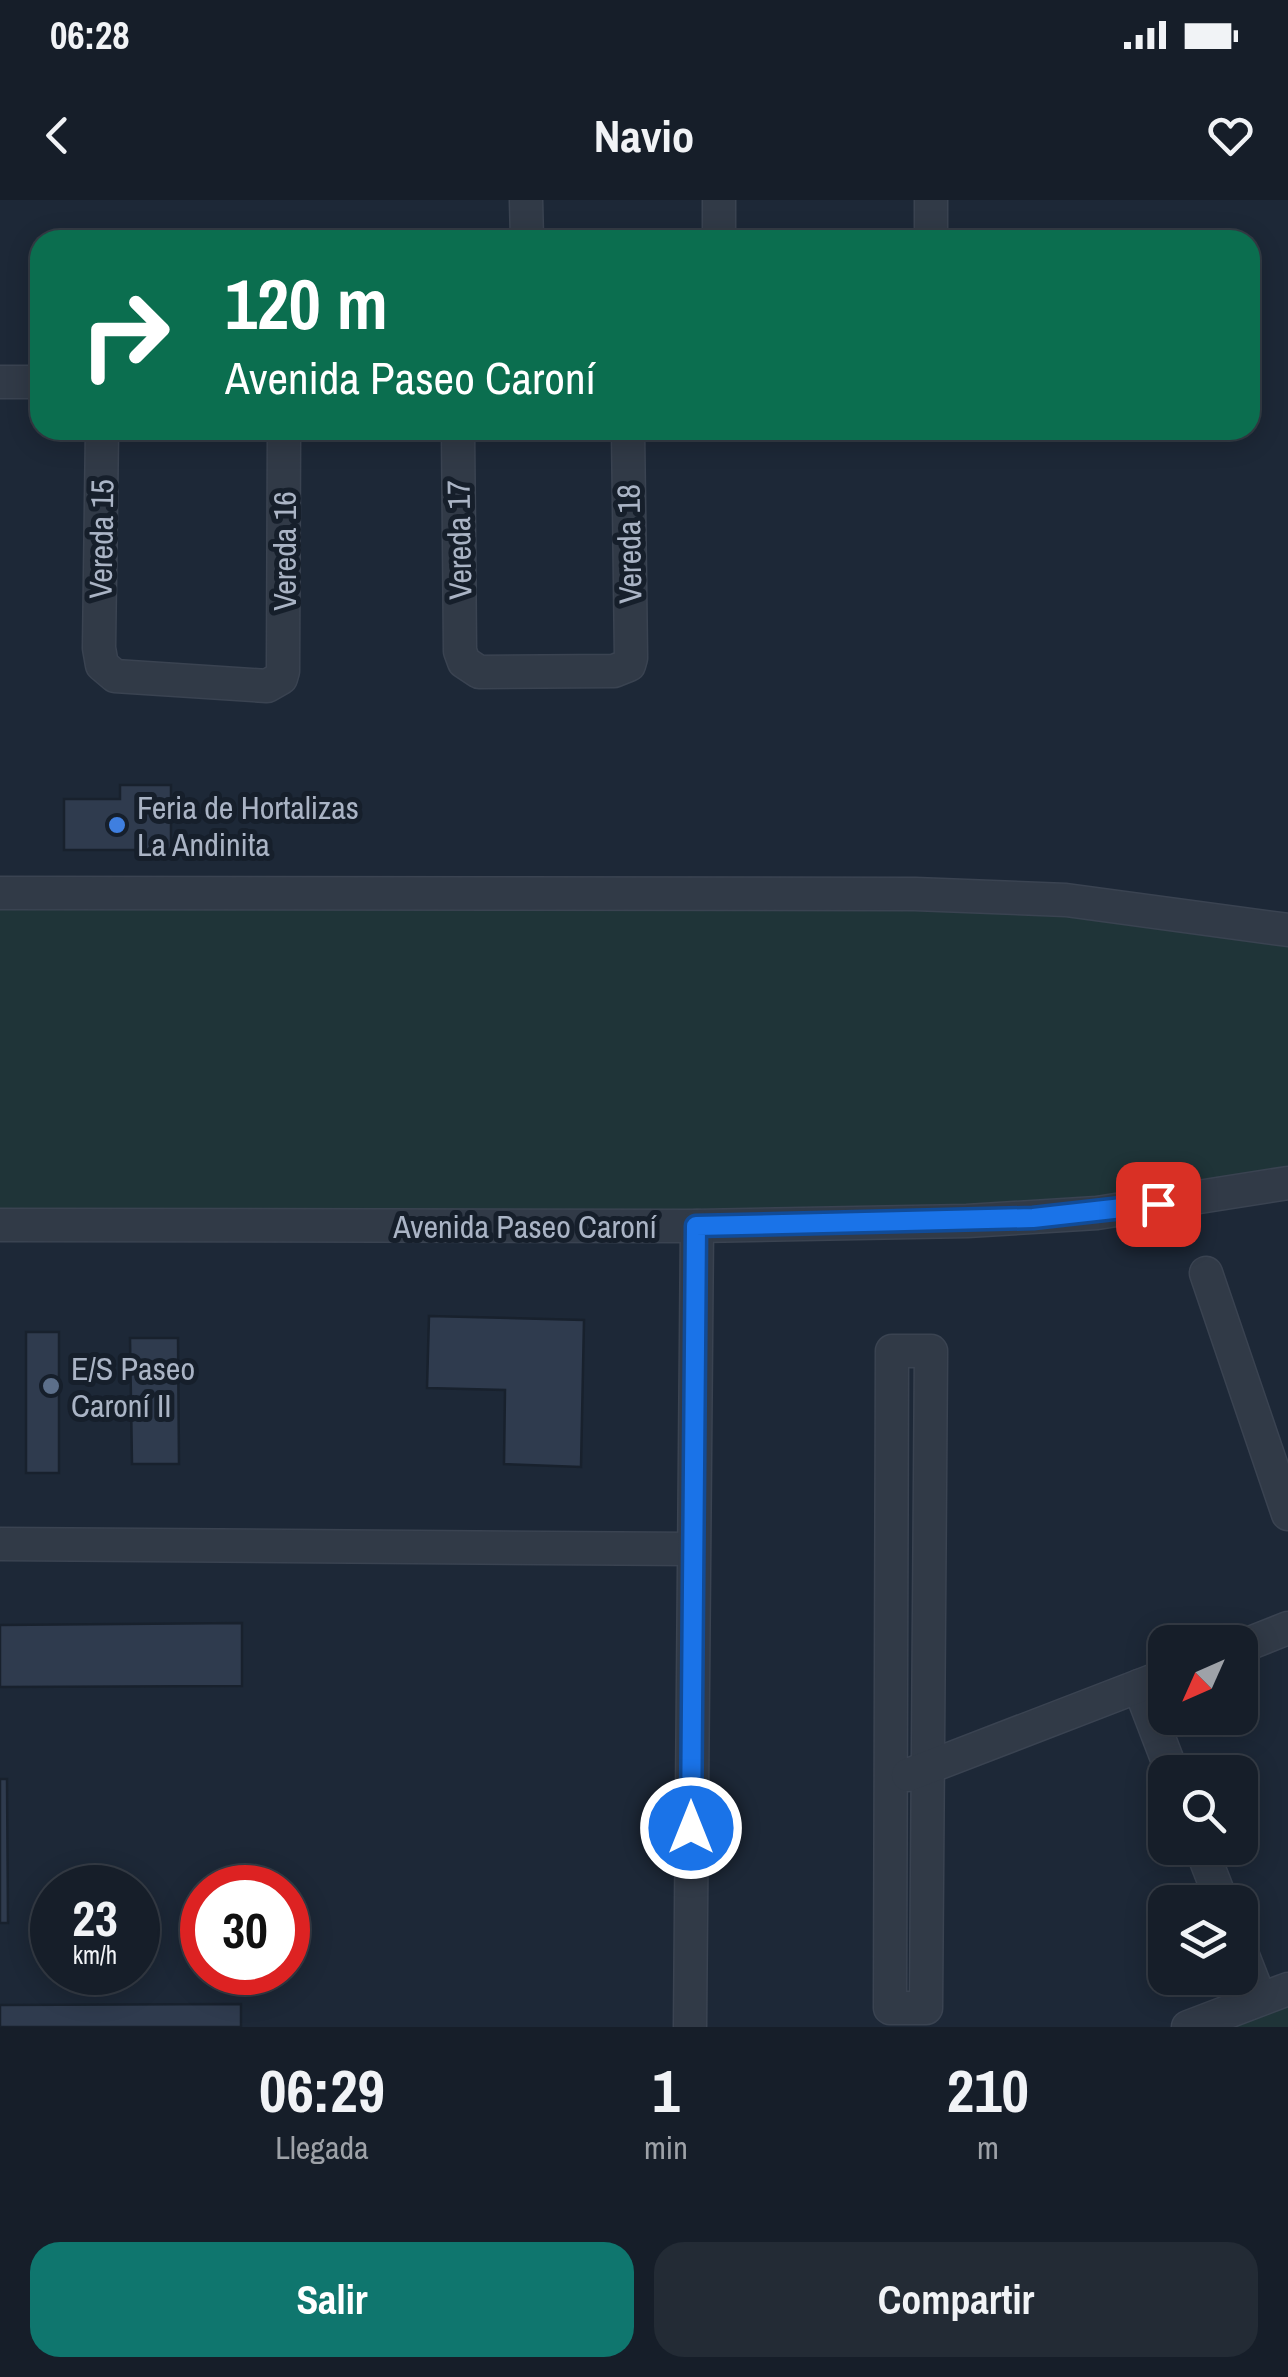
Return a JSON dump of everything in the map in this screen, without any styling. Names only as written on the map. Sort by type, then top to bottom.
[{"type":"street","points":[[526,200],[527,230]]},
{"type":"street","points":[[719,200],[719,230]]},
{"type":"street","points":[[931,200],[931,230]]},
{"type":"street","points":[[0,382],[30,382]]},
{"type":"street","name":"Vereda 15","points":[[102,440],[102,665],[114,676],[267,686],[281,678],[283,671]]},
{"type":"street","name":"Vereda 16","points":[[283,671],[284,440]]},
{"type":"street","name":"Vereda 17","points":[[458,440],[460,650],[464,662],[479,672],[614,671],[623,670],[632,658]]},
{"type":"street","name":"Vereda 18","points":[[628,440],[632,658]]},
{"type":"street","points":[[0,894],[915,894],[1066,900],[1288,930]]},
{"type":"street","name":"Avenida Paseo Caroní","points":[[0,1225],[696,1226],[1033,1218],[1097,1213],[1288,1183]]},
{"type":"street","points":[[690,2027],[696,1226]]},
{"type":"street","points":[[1206,1273],[1274,1427],[1288,1514]]},
{"type":"street","points":[[892,1351],[931,1351],[926,2008],[890,2008],[892,1780],[892,1351]]},
{"type":"street","points":[[0,1544],[693,1549]]},
{"type":"street","points":[[1258,1640],[1288,1628]]},
{"type":"street","points":[[892,1780],[1148,1683]]},
{"type":"street","points":[[1188,2027],[1274,1994],[1258,1972]]},
{"type":"green space","points":[[0,893],[769,893],[1288,930],[1288,1183],[1097,1213],[0,1225]]},
{"type":"green space","points":[[1288,1989],[1288,2027],[1188,2027]]},
{"type":"building","name":"Feria de Hortalizas La Andinita","points":[[120,785],[171,785],[171,850],[64,850],[64,799],[120,799]]},
{"type":"building","points":[[429,1316],[584,1320],[581,1467],[504,1464],[505,1390],[427,1388]]},
{"type":"building","points":[[26,1332],[59,1332],[59,1473],[26,1473]]},
{"type":"building","points":[[130,1338],[178,1338],[179,1464],[132,1464]]},
{"type":"building","points":[[242,1623],[242,1686],[0,1687],[0,1625]]},
{"type":"building","points":[[0,1779],[7,1779],[8,1923],[0,1923]]},
{"type":"building","points":[[241,2004],[241,2027],[0,2027],[0,2005]]},
{"type":"place","name":"Feria de Hortalizas La Andinita","points":[[117,825]]},
{"type":"place","name":"E/S Paseo Caroní II","points":[[51,1386]]},
{"type":"route","points":[[691,1828],[696,1226],[1033,1218],[1158,1204]]}]
